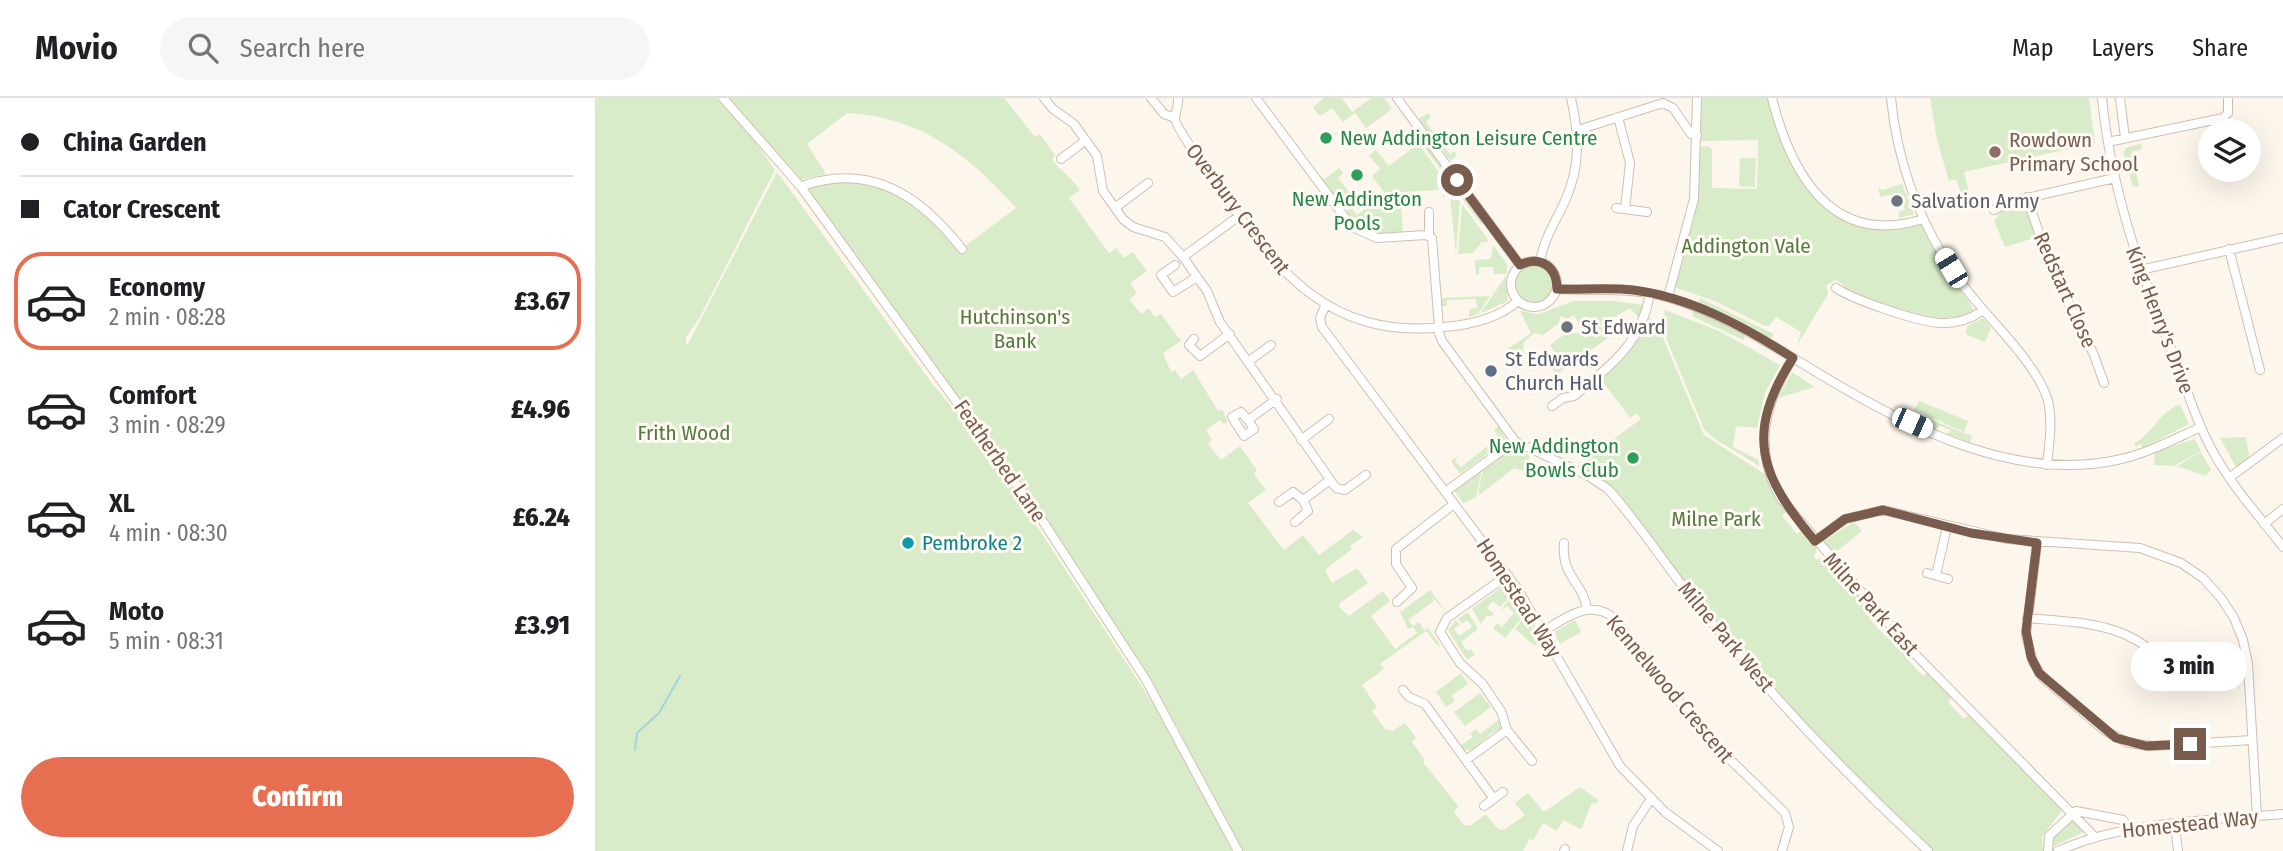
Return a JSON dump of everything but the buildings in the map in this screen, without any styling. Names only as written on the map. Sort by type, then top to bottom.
[{"type":"street","name":"Featherbed Lane","points":[[723,98],[801,187],[1044,523],[1152,690],[1238,851]]},
{"type":"street","points":[[1044,98],[1053,109],[1074,124],[1099,159],[1103,191],[1115,208],[1131,226],[1165,237],[1183,257],[1230,334],[1330,480],[1343,491],[1366,475]]},
{"type":"street","name":"Overbury Crescent","points":[[1151,98],[1164,114],[1175,118],[1203,166],[1280,270],[1326,304],[1387,326],[1438,328],[1487,318],[1518,301]]},
{"type":"street","points":[[1175,118],[1178,98]]},
{"type":"street","points":[[1256,98],[1352,226],[1377,238],[1429,236]]},
{"type":"street","points":[[1397,98],[1520,265]]},
{"type":"street","points":[[1540,261],[1547,234],[1564,204],[1573,180],[1578,130],[1571,98]]},
{"type":"street","points":[[1668,298],[1691,215],[1697,98]]},
{"type":"street","points":[[1772,98],[1792,159],[1812,189],[1832,207],[1854,220],[1872,226],[1904,225],[1923,219]]},
{"type":"street","points":[[1891,98],[1902,160],[1923,219],[1951,268],[1982,311],[2031,366],[2045,392],[2050,420],[2047,465]]},
{"type":"street","name":"King Henry's Drive","points":[[2102,98],[2115,178],[2140,270],[2201,427],[2229,478],[2283,547]]},
{"type":"street","points":[[2120,98],[2125,138]]},
{"type":"street","points":[[2108,142],[2223,118],[2229,111],[2228,98]]},
{"type":"street","points":[[1578,130],[1662,101],[1673,108],[1691,134],[1697,136]]},
{"type":"street","points":[[1618,117],[1630,163],[1621,208],[1647,212]]},
{"type":"street","points":[[1061,159],[1086,140]]},
{"type":"street","points":[[1994,210],[2005,203],[2027,197],[2115,178]]},
{"type":"street","points":[[801,187],[839,179],[885,186],[910,196],[928,210],[962,249]]},
{"type":"street","points":[[1115,208],[1148,183]]},
{"type":"street","name":"Redstart Close","points":[[2027,197],[2050,266],[2094,355],[2104,383]]},
{"type":"street","points":[[1429,212],[1429,236],[1434,244],[1438,328],[1442,341],[1515,441],[1445,492]]},
{"type":"street","points":[[1183,257],[1239,216]]},
{"type":"street","points":[[2140,270],[2283,238]]},
{"type":"street","points":[[2229,249],[2260,370]]},
{"type":"street","points":[[1540,261],[1554,271],[1557,289],[1552,298],[1542,306],[1530,306],[1518,301],[1513,292],[1511,280],[1520,265],[1540,261]]},
{"type":"street","points":[[1175,265],[1161,275],[1173,292],[1197,277]]},
{"type":"street","points":[[1836,288],[1849,295],[1932,322],[1961,321],[1982,311]]},
{"type":"street","points":[[1557,289],[1617,289],[1668,298],[1734,324],[1863,399],[1929,431],[1989,453],[2047,465],[2119,460],[2201,427]]},
{"type":"street","points":[[1552,406],[1565,397],[1574,396],[1628,346],[1645,319],[1650,293]]},
{"type":"street","name":"Homestead Way","points":[[1326,304],[1319,322],[1508,575],[1544,631],[1610,752],[1651,799],[1718,851]]},
{"type":"street","points":[[1194,339],[1189,345],[1200,356],[1230,334]]},
{"type":"street","points":[[1249,361],[1271,345]]},
{"type":"street","name":"Milne Park East","points":[[1793,358],[1769,404],[1765,422],[1765,450],[1778,494],[1815,541],[1942,683],[2095,837]]},
{"type":"street","points":[[1248,420],[1277,399]]},
{"type":"street","points":[[1301,440],[1329,419]]},
{"type":"street","points":[[2229,478],[2283,438]]},
{"type":"street","name":"Milne Park West","points":[[1515,441],[1590,477],[1608,489],[1698,606],[1766,686],[1839,765],[1928,851]]},
{"type":"street","points":[[1303,500],[1330,480]]},
{"type":"street","points":[[1279,502],[1293,492],[1303,500],[1308,511],[1295,522]]},
{"type":"street","points":[[1397,602],[1412,588],[1396,564],[1396,549],[1454,504]]},
{"type":"street","points":[[2264,524],[2283,509]]},
{"type":"street","points":[[1815,541],[1841,521],[1874,510],[1892,511],[1947,527],[2037,543],[2148,550],[2178,561],[2207,581],[2232,614],[2245,646],[2257,817]]},
{"type":"street","points":[[1936,575],[1947,527]]},
{"type":"street","points":[[1564,543],[1565,566],[1585,599],[1587,610]]},
{"type":"street","points":[[2037,543],[2027,618],[2027,646],[2038,671],[2116,738],[2151,746],[2252,740]]},
{"type":"street","points":[[1927,573],[1948,579]]},
{"type":"street","points":[[1508,575],[1447,618],[1440,630],[1460,663],[1479,679],[1499,706],[1507,730],[1532,761]]},
{"type":"street","name":"Kennelwood Crescent","points":[[1544,631],[1573,613],[1587,610],[1601,610],[1614,618],[1713,744],[1783,810],[1789,827],[1782,851]]},
{"type":"street","points":[[2027,618],[2117,632],[2146,646],[2164,667]]},
{"type":"street","points":[[1403,690],[1409,697],[1425,704],[1494,799]]},
{"type":"street","points":[[1466,760],[1507,730]]},
{"type":"street","points":[[1484,806],[1503,792]]},
{"type":"street","points":[[1627,851],[1633,826],[1651,799]]},
{"type":"street","points":[[2048,851],[2049,836],[2073,812],[2083,811],[2123,820],[2130,829]]},
{"type":"street","name":"Homestead Way","points":[[2058,851],[2095,837],[2130,829],[2283,814]]},
{"type":"street","points":[[2175,824],[2178,851]]},
{"type":"green space","name":"Frith Wood","points":[[595,98],[717,98],[750,134],[775,170],[700,317],[686,337],[686,344],[777,172],[931,382],[968,426],[1023,505],[1171,731],[1232,851],[595,851]]},
{"type":"green space","name":"Hutchinson's Bank","points":[[727,98],[1004,98],[1035,137],[1040,134],[1055,155],[1052,159],[1080,190],[1069,198],[1109,253],[1116,248],[1124,258],[1133,252],[1147,271],[1130,283],[1137,293],[1129,299],[1141,314],[1149,308],[1155,317],[1161,314],[1181,341],[1163,353],[1171,372],[1175,370],[1181,379],[1193,370],[1218,411],[1223,410],[1227,422],[1224,424],[1220,420],[1206,430],[1212,440],[1208,444],[1221,460],[1240,446],[1257,470],[1254,474],[1266,490],[1248,503],[1284,550],[1303,535],[1319,555],[1353,530],[1363,537],[1325,570],[1332,583],[1357,568],[1368,583],[1340,603],[1339,607],[1349,616],[1383,591],[1390,601],[1371,616],[1395,649],[1417,633],[1413,627],[1408,629],[1400,612],[1430,590],[1446,612],[1431,596],[1434,601],[1408,620],[1413,626],[1419,622],[1424,630],[1428,628],[1440,645],[1438,646],[1426,631],[1380,664],[1384,669],[1362,685],[1377,707],[1372,711],[1385,729],[1392,731],[1405,723],[1416,738],[1412,742],[1425,760],[1423,762],[1458,806],[1454,813],[1464,825],[1470,826],[1486,814],[1498,829],[1504,830],[1525,815],[1515,803],[1528,793],[1544,812],[1580,787],[1598,800],[1596,804],[1592,803],[1581,829],[1563,820],[1557,831],[1543,823],[1533,841],[1529,839],[1523,851],[1240,851],[1178,728],[1090,585],[1040,511],[806,188],[850,182],[893,191],[925,211],[960,250],[1016,208],[980,171],[942,142],[898,122],[874,116],[847,113],[807,144],[826,174],[799,180]]},
{"type":"green space","points":[[1324,98],[1342,98],[1352,112],[1371,98],[1384,98],[1392,109],[1366,128],[1355,113],[1343,122],[1332,108],[1320,116],[1313,107]]},
{"type":"green space","name":"Addington Vale","points":[[1700,98],[1769,98],[1781,142],[1809,190],[1859,225],[1881,229],[1921,225],[1974,310],[1963,316],[1948,318],[1914,314],[1851,293],[1835,280],[1826,286],[1828,294],[1797,345],[1801,332],[1776,317],[1769,326],[1765,326],[1717,302],[1674,287],[1695,212],[1701,147],[1708,146],[1712,149],[1712,188],[1757,189],[1758,140],[1701,141]]},
{"type":"green space","name":"Rowdown Primary School","points":[[1930,98],[2089,98],[2095,143],[1964,172],[1971,202],[1964,204],[1956,179],[1949,181],[1937,140]]},
{"type":"green space","points":[[1428,113],[1431,117],[1426,122],[1450,154],[1454,151],[1457,155],[1451,161],[1417,120]]},
{"type":"green space","points":[[1417,138],[1421,138],[1484,222],[1481,224]]},
{"type":"green space","points":[[1415,139],[1460,201],[1456,254],[1450,197],[1443,197],[1442,190],[1400,192],[1403,233],[1374,234],[1375,229],[1354,218],[1350,222],[1345,213],[1351,208],[1357,215],[1385,194],[1372,176],[1380,169],[1369,155],[1376,150],[1389,166],[1417,145]]},
{"type":"green space","points":[[2141,144],[2142,149],[2132,152],[2139,186],[2133,187],[2123,152],[2127,147]]},
{"type":"green space","points":[[1740,158],[1756,158],[1755,187],[1739,186]]},
{"type":"green space","points":[[1339,168],[1343,173],[1338,178],[1349,192],[1337,203],[1317,176],[1325,179]]},
{"type":"green space","points":[[1902,184],[1914,214],[1899,218],[1899,212],[1905,210],[1900,193],[1880,197],[1878,187],[1882,190]]},
{"type":"green space","points":[[2023,202],[2037,237],[2005,247],[1994,221],[2005,206]]},
{"type":"green space","points":[[1462,204],[1488,242],[1482,242],[1473,253],[1458,254]]},
{"type":"green space","points":[[1493,245],[1507,264],[1507,274],[1494,274],[1493,267],[1479,267],[1479,275],[1476,275],[1475,260],[1491,259]]},
{"type":"green space","points":[[1534,265],[1548,270],[1553,284],[1548,298],[1534,303],[1520,298],[1515,284],[1520,270]]},
{"type":"green space","points":[[1506,276],[1508,301],[1482,313],[1481,312]]},
{"type":"green space","points":[[1490,296],[1478,314],[1469,317],[1469,309],[1477,308],[1476,299],[1447,300],[1447,306],[1442,306],[1442,298]]},
{"type":"green space","points":[[1700,298],[1774,334],[1771,339],[1697,304]]},
{"type":"green space","points":[[1573,301],[1614,301],[1644,305],[1642,316],[1638,317],[1630,308],[1600,326],[1609,337],[1590,351],[1588,349],[1557,375],[1545,360],[1555,353],[1550,345],[1565,334],[1576,334],[1582,330],[1574,315],[1567,319],[1561,316],[1558,324],[1543,335],[1534,333],[1524,342],[1523,355],[1515,362],[1511,357],[1515,354],[1513,350],[1508,353],[1506,350],[1531,333],[1520,311],[1539,314]]},
{"type":"green space","points":[[1665,310],[1719,331],[1780,365],[1765,393],[1757,428],[1736,426],[1733,447],[1759,460],[1759,466],[1712,437],[1704,429],[1662,328]]},
{"type":"green space","points":[[1694,311],[1746,335],[1743,340],[1692,316]]},
{"type":"green space","name":"Milne Park","points":[[1649,317],[1661,333],[1704,435],[1766,475],[1787,511],[1782,516],[1797,534],[1802,530],[1817,547],[1814,557],[1817,560],[1822,558],[1829,561],[1873,613],[1869,618],[1885,636],[1890,632],[1912,654],[1907,659],[1923,676],[1928,672],[1952,697],[1948,702],[1964,719],[1969,715],[2063,809],[2042,837],[2043,851],[1931,851],[1840,762],[1743,655],[1744,645],[1734,644],[1617,497],[1582,469],[1584,461],[1641,419],[1637,413],[1630,418],[1601,379],[1630,349]]},
{"type":"green space","points":[[1983,318],[1991,328],[1985,342],[1966,334],[1967,326]]},
{"type":"green space","points":[[1792,372],[1815,387],[1778,398]]},
{"type":"green space","points":[[1919,401],[1968,421],[1964,432],[1914,410]]},
{"type":"green space","points":[[2180,404],[2189,424],[2143,448],[2140,444],[2136,447],[2134,444],[2167,412]]},
{"type":"green space","points":[[1905,409],[1922,420],[1924,417],[1972,436],[1970,442],[1947,434],[1951,430],[1940,426],[1935,429],[1903,415]]},
{"type":"green space","points":[[1499,426],[1506,440],[1460,474],[1451,461],[1458,456],[1455,461],[1461,467],[1499,437],[1494,430]]},
{"type":"green space","points":[[2246,437],[2250,461],[2237,469],[2220,438]]},
{"type":"green space","points":[[2195,439],[2201,451],[2174,466],[2154,465],[2155,452]]},
{"type":"green space","points":[[1513,446],[1530,456],[1523,471],[1514,468],[1478,496],[1483,467]]},
{"type":"green space","points":[[2201,452],[2211,470],[2206,476],[2177,466]]},
{"type":"green space","points":[[1482,469],[1476,497],[1463,503],[1454,490]]},
{"type":"green space","points":[[1854,522],[1862,531],[1835,553],[1824,541]]},
{"type":"green space","points":[[1504,585],[1511,595],[1500,607],[1493,601],[1487,608],[1494,614],[1491,617],[1487,615],[1481,624],[1472,609]]},
{"type":"green space","points":[[1512,596],[1524,615],[1505,638],[1493,628],[1497,623],[1502,627],[1514,613],[1507,606],[1500,611]]},
{"type":"green space","points":[[1468,612],[1478,629],[1461,642],[1467,651],[1471,649],[1475,655],[1467,660],[1448,630],[1456,620],[1460,625],[1454,629],[1459,636],[1472,627],[1467,620],[1462,624],[1458,619]]},
{"type":"green space","points":[[1525,616],[1541,641],[1535,646],[1515,629]]},
{"type":"green space","points":[[1575,620],[1581,632],[1560,644],[1554,632]]},
{"type":"green space","points":[[1461,673],[1468,684],[1452,695],[1455,701],[1446,707],[1436,692]]},
{"type":"green space","points":[[1480,693],[1491,707],[1465,726],[1454,712]]},
{"type":"green space","points":[[1500,719],[1501,729],[1472,750],[1464,750],[1461,745],[1473,737],[1470,733],[1476,729],[1480,734]]},
{"type":"green space","points":[[2072,820],[2086,831],[2052,847],[2052,838]]},
{"type":"waterway","points":[[635,750],[637,733],[659,713],[680,676]]},
{"type":"place","name":"New Addington Leisure Centre","points":[[1326,138]]},
{"type":"place","name":"Rowdown Primary School","points":[[1995,152]]},
{"type":"place","name":"New Addington Pools","points":[[1357,175]]},
{"type":"place","name":"Salvation Army","points":[[1897,201]]},
{"type":"place","name":"St Edward","points":[[1567,327]]},
{"type":"place","name":"St Edwards Church Hall","points":[[1491,371]]},
{"type":"place","name":"New Addington Bowls Club","points":[[1633,458]]},
{"type":"place","name":"Pembroke 2","points":[[908,543]]},
{"type":"route","points":[[1457,180],[1520,265],[1533,261],[1545,263],[1554,271],[1557,289],[1624,289],[1668,298],[1734,324],[1793,358],[1777,384],[1769,404],[1765,422],[1765,450],[1768,468],[1778,494],[1815,541],[1845,519],[1864,512],[1883,510],[1971,533],[2037,543],[2026,631],[2027,646],[2039,673],[2116,738],[2146,746],[2190,744]]}]
